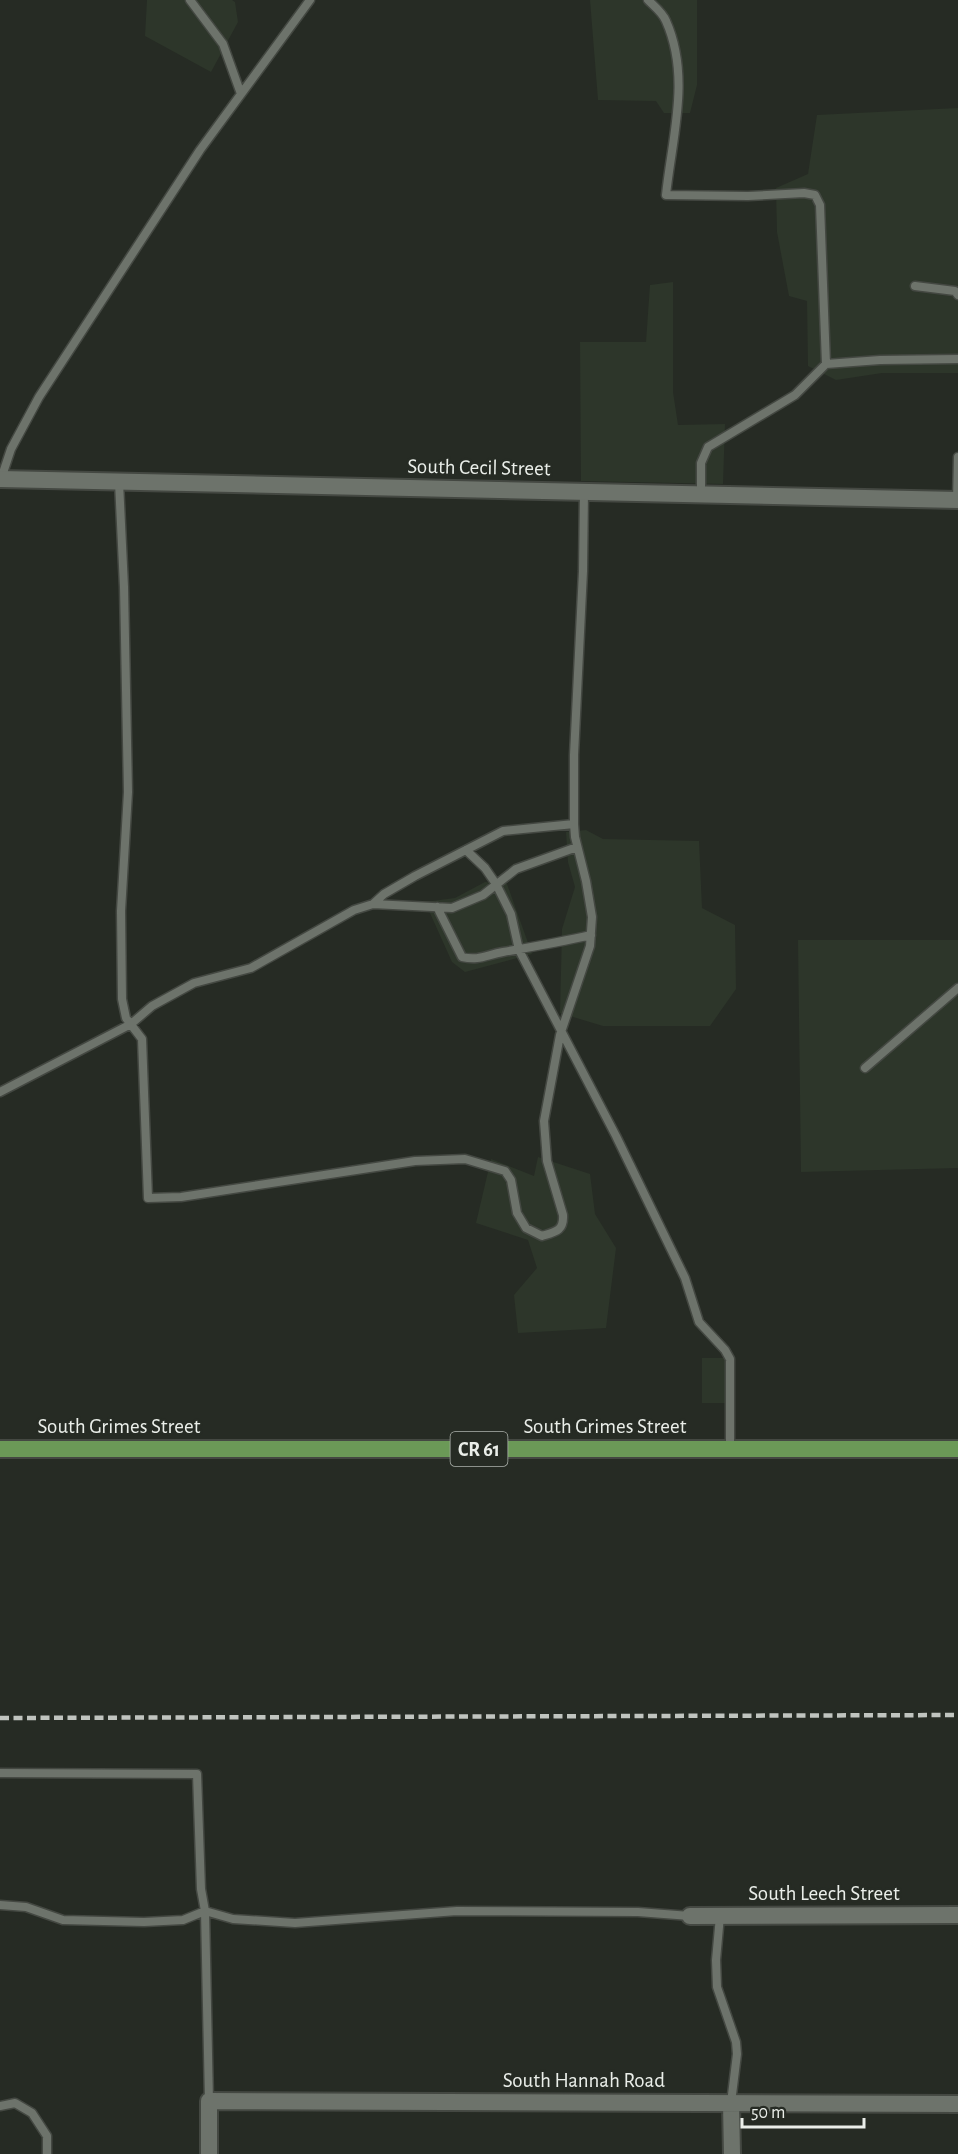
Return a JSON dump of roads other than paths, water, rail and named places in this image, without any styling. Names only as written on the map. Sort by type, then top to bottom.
[{"type":"main road","name":"South Grimes Street","points":[[0,1449],[958,1449]]},
{"type":"street","name":"South Cecil Street","points":[[1,479],[957,500]]},
{"type":"street","name":"South Leech Street","points":[[690,1916],[958,1915]]},
{"type":"street","name":"South Hannah Road","points":[[209,2101],[958,2104]]},
{"type":"street","points":[[209,2101],[209,2154]]},
{"type":"street","points":[[731,2103],[732,2154]]},
{"type":"lane","points":[[190,0],[223,44],[241,94]]},
{"type":"lane","points":[[1,479],[11,449],[39,397],[200,150],[310,0]]},
{"type":"lane","points":[[648,0],[666,19],[676,55],[680,91],[666,195],[748,196],[804,193],[815,195],[820,205],[826,364]]},
{"type":"lane","points":[[915,286],[955,291],[958,295]]},
{"type":"lane","points":[[700,494],[701,463],[708,447],[795,395],[826,364],[880,360],[958,360]]},
{"type":"lane","points":[[957,500],[958,457]]},
{"type":"lane","points":[[119,482],[124,587],[128,792],[121,911],[122,999],[126,1018],[142,1039],[148,1198],[181,1197],[415,1161],[465,1159],[505,1171],[511,1180],[517,1214],[526,1228],[542,1236],[558,1232],[564,1224],[547,1161],[544,1121],[561,1029],[590,946],[591,935],[592,917],[574,824],[574,755],[583,582],[584,492]]},
{"type":"lane","points":[[373,904],[384,894],[503,831],[574,824]]},
{"type":"lane","points":[[0,1092],[131,1024],[152,1006],[194,983],[251,968],[354,910],[373,904],[452,908],[483,895],[516,869],[577,847]]},
{"type":"lane","points":[[466,850],[485,868],[496,884],[511,914],[519,950],[561,1029],[685,1278],[699,1322],[726,1350],[730,1359],[730,1449]]},
{"type":"lane","points":[[437,907],[462,957],[474,960],[499,952],[550,945],[591,935]]},
{"type":"lane","points":[[865,1068],[958,988]]},
{"type":"lane","points":[[0,1773],[197,1774],[201,1888],[205,1911],[209,2101]]},
{"type":"lane","points":[[0,1905],[26,1907],[63,1920],[144,1922],[183,1920],[205,1911],[233,1918],[295,1923],[457,1911],[638,1912],[690,1916]]},
{"type":"lane","points":[[720,1916],[716,1960],[717,1987],[736,2042],[731,2103]]},
{"type":"lane","points":[[0,2106],[15,2103],[32,2113],[47,2136],[47,2154]]},
{"type":"railway","points":[[0,1718],[958,1715]]}]
